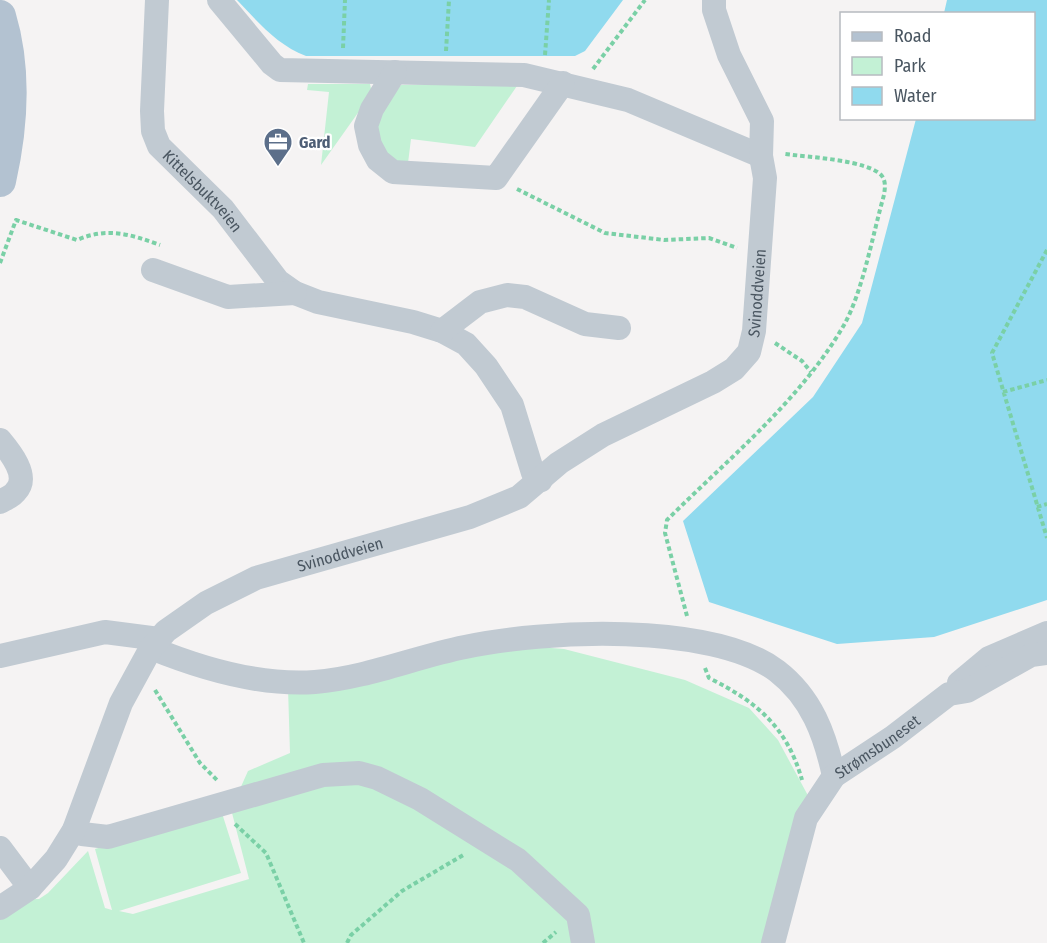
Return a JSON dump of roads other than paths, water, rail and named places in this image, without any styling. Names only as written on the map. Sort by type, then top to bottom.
[{"type":"main road","points":[[0,16],[8,52],[11,109],[8,148],[0,181]]},
{"type":"street","name":"Kittelsbuktveien","points":[[157,0],[152,111],[153,131],[159,146],[223,209],[278,281],[295,293],[318,302],[413,322],[442,331],[466,344],[486,366],[512,405],[533,473],[541,480]]},
{"type":"street","points":[[219,0],[272,64],[280,70],[524,75],[628,100],[760,156]]},
{"type":"street","name":"Svinoddveien","points":[[0,908],[30,888],[56,859],[74,830],[121,703],[150,651],[166,631],[206,603],[256,578],[470,517],[519,497],[559,463],[603,435],[713,382],[734,369],[749,352],[754,331],[765,178],[760,156],[762,121],[729,55],[714,10],[714,0]]},
{"type":"street","points":[[395,72],[372,109],[366,126],[370,145],[378,160],[393,171],[496,178],[571,85]]},
{"type":"street","name":"Kittelsbuktveien","points":[[153,270],[228,297],[295,293]]},
{"type":"street","points":[[442,331],[480,302],[507,295],[525,297],[585,324],[619,328]]},
{"type":"street","points":[[0,440],[20,471],[31,479],[0,502]]},
{"type":"street","points":[[0,656],[105,632],[184,662],[253,677],[300,682],[366,673],[464,647],[515,638],[588,633],[694,640],[739,653],[776,670],[805,700],[826,740],[834,776]]},
{"type":"street","points":[[949,694],[989,658],[1047,633]]},
{"type":"street","name":"Strømsbuneset","points":[[773,943],[806,818],[834,776],[893,737],[949,694],[967,691],[1031,655],[1047,652]]},
{"type":"street","points":[[74,830],[82,834],[108,837],[323,775],[359,773],[377,778],[420,799],[518,860],[578,915],[583,943]]},
{"type":"street","points":[[0,848],[30,888]]},
{"type":"water","points":[[237,0],[623,0],[585,51],[575,56],[306,56],[277,39]]},
{"type":"water","points":[[947,0],[1047,0],[1047,600],[934,637],[837,644],[709,602],[683,521],[813,397],[862,323],[916,120],[1035,120],[1035,12],[944,12]]},
{"type":"place","name":"Gard","points":[[278,168]]}]
